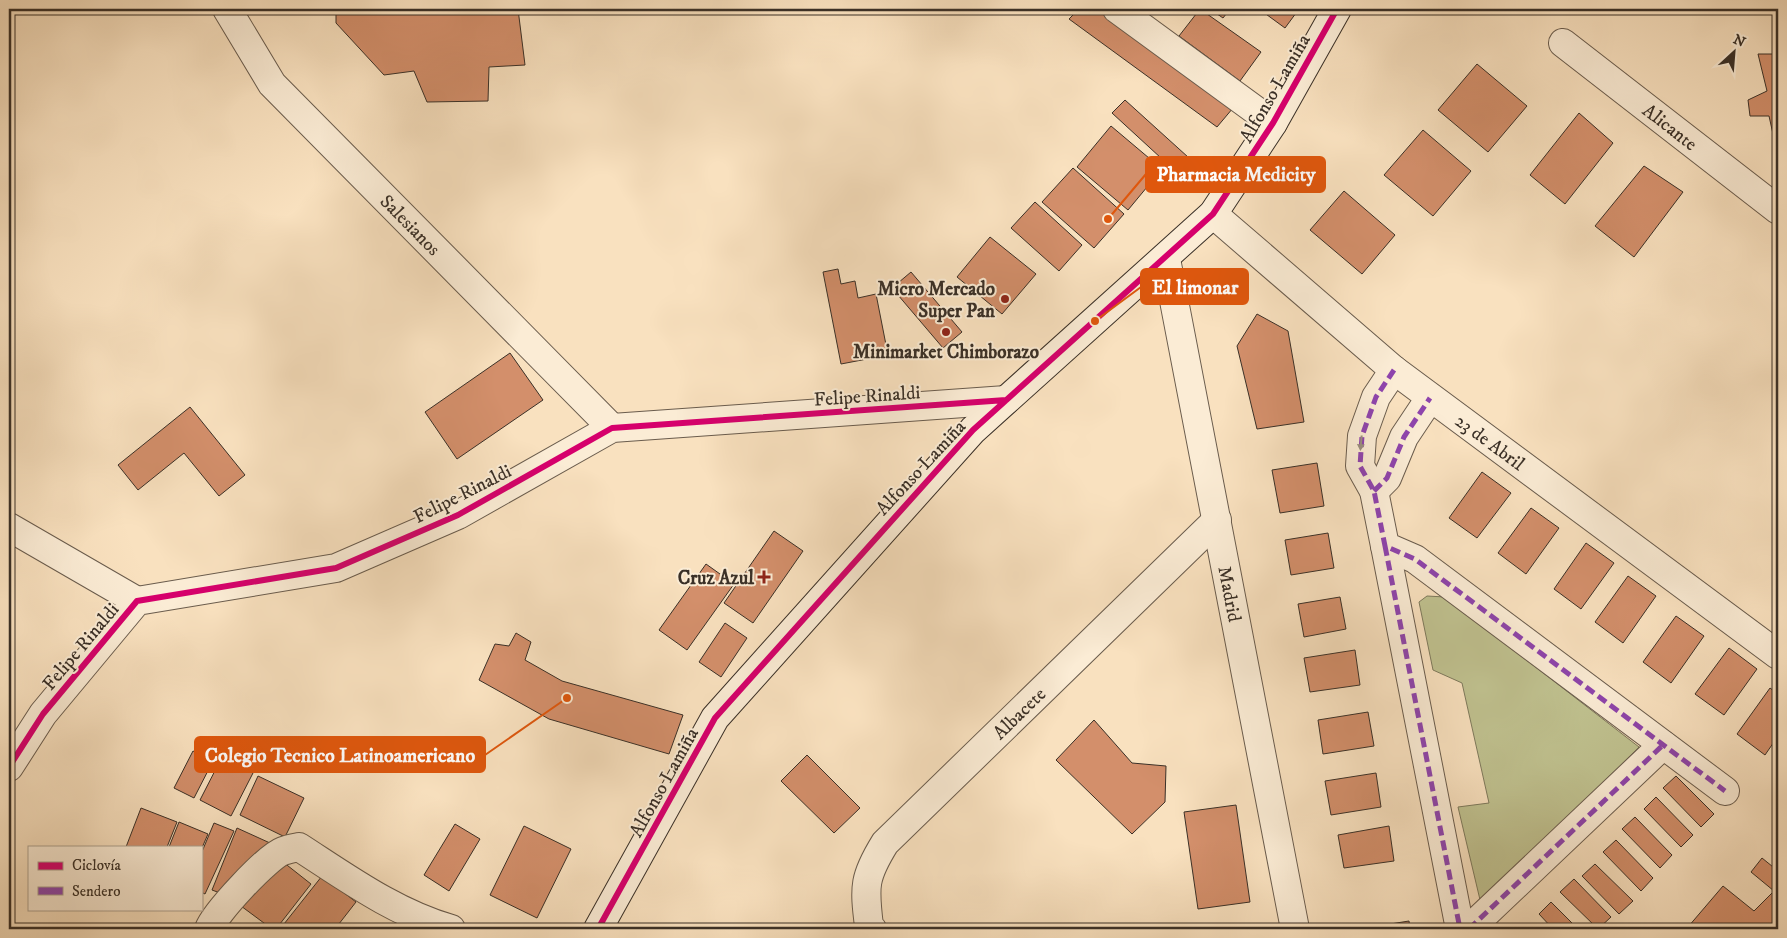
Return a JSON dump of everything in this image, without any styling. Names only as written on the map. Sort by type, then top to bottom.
[{"type":"street","name":"Salesianos","points":[[227,9],[272,84],[612,428]]},
{"type":"street","points":[[1116,9],[1273,123]]},
{"type":"street","name":"Alfonso Lamiña","points":[[598,929],[715,718],[973,430],[1166,259],[1213,214],[1273,123],[1337,9]]},
{"type":"street","name":"Alicante","points":[[1563,43],[1778,210]]},
{"type":"street","name":"23 de Abril","points":[[1213,214],[1394,370],[1778,655]]},
{"type":"street","name":"Madrid","points":[[1166,259],[1295,929]]},
{"type":"street","points":[[1394,370],[1376,397],[1362,436],[1360,466],[1374,491],[1460,929]]},
{"type":"street","points":[[1374,491],[1387,478],[1404,437],[1430,398]]},
{"type":"street","name":"Felipe Rinaldi","points":[[9,768],[43,714],[137,601],[336,568],[458,515],[612,428],[1006,400]]},
{"type":"street","name":"Albacete","points":[[872,929],[869,926],[864,893],[871,866],[885,843],[1217,520]]},
{"type":"street","points":[[9,527],[137,601]]},
{"type":"street","points":[[1385,546],[1415,560],[1725,791]]},
{"type":"street","points":[[1470,929],[1663,745]]},
{"type":"street","points":[[209,929],[213,919],[254,875],[282,851],[298,847],[380,899],[430,923],[451,929]]},
{"type":"green space","points":[[1427,596],[1445,597],[1639,747],[1481,904],[1458,807],[1489,803],[1462,683],[1433,670],[1419,602]]},
{"type":"building","points":[[336,9],[518,9],[525,65],[489,67],[488,101],[427,102],[414,71],[384,75],[336,23]]},
{"type":"building","points":[[1079,9],[1104,9],[1233,108],[1217,127],[1069,19]]},
{"type":"building","points":[[1200,9],[1261,52],[1240,81],[1179,36]]},
{"type":"building","points":[[1210,9],[1230,9],[1223,18]]},
{"type":"building","points":[[1259,9],[1299,9],[1285,28]]},
{"type":"building","points":[[1758,54],[1778,54],[1778,133],[1773,134],[1769,116],[1750,116],[1748,100],[1767,91]]},
{"type":"building","points":[[1477,64],[1527,106],[1488,152],[1438,110]]},
{"type":"building","points":[[1125,100],[1199,167],[1186,181],[1112,113]]},
{"type":"building","points":[[1579,113],[1613,143],[1565,204],[1530,175]]},
{"type":"building","points":[[1111,126],[1162,169],[1128,210],[1077,167]]},
{"type":"building","points":[[1423,130],[1471,171],[1433,216],[1384,175]]},
{"type":"building","points":[[1644,166],[1683,192],[1634,257],[1595,226]]},
{"type":"building","points":[[1073,168],[1124,214],[1094,248],[1042,202]]},
{"type":"building","points":[[1344,191],[1395,235],[1362,274],[1310,230]]},
{"type":"building","points":[[1035,202],[1082,245],[1059,271],[1011,228]]},
{"type":"building","points":[[990,237],[1036,274],[1002,314],[957,277]]},
{"type":"building","points":[[838,269],[841,284],[855,281],[858,298],[876,294],[888,355],[841,364],[823,272]]},
{"type":"building","points":[[911,272],[962,332],[943,348],[892,288]]},
{"type":"building","points":[[1257,314],[1288,331],[1304,422],[1257,429],[1237,346]]},
{"type":"building","points":[[510,353],[543,400],[457,459],[425,412]]},
{"type":"building","points":[[190,407],[245,475],[219,496],[184,453],[138,490],[118,465]]},
{"type":"building","points":[[1317,463],[1324,506],[1280,513],[1272,470]]},
{"type":"building","points":[[1482,472],[1511,493],[1477,538],[1449,518]]},
{"type":"building","points":[[1531,508],[1559,528],[1526,574],[1498,553]]},
{"type":"building","name":"Cruz Azul","points":[[774,531],[803,551],[753,623],[724,603]]},
{"type":"building","points":[[1328,533],[1334,568],[1291,575],[1285,540]]},
{"type":"building","points":[[1586,543],[1614,563],[1581,609],[1554,589]]},
{"type":"building","points":[[706,564],[734,584],[687,650],[659,630]]},
{"type":"building","points":[[1628,576],[1656,596],[1623,643],[1595,622]]},
{"type":"building","points":[[1340,597],[1346,629],[1304,637],[1298,604]]},
{"type":"building","points":[[1676,616],[1704,636],[1671,683],[1643,662]]},
{"type":"building","points":[[725,623],[747,638],[721,677],[699,662]]},
{"type":"building","points":[[516,633],[531,642],[525,660],[562,681],[683,715],[669,754],[549,719],[479,680],[495,644],[509,646]]},
{"type":"building","points":[[1729,648],[1757,669],[1724,715],[1695,694]]},
{"type":"building","points":[[1355,650],[1360,685],[1310,692],[1304,658]]},
{"type":"building","points":[[1770,688],[1778,694],[1778,736],[1765,755],[1737,734]]},
{"type":"building","points":[[1368,712],[1374,746],[1323,754],[1318,720]]},
{"type":"building","points":[[1094,720],[1132,763],[1166,766],[1165,802],[1132,834],[1056,760]]},
{"type":"building","points":[[193,751],[213,761],[194,798],[174,788]]},
{"type":"building","points":[[807,755],[860,808],[834,833],[781,781]]},
{"type":"building","points":[[222,757],[253,773],[231,816],[200,800]]},
{"type":"building","points":[[1376,773],[1381,807],[1331,815],[1325,781]]},
{"type":"building","points":[[258,776],[304,798],[285,837],[240,815]]},
{"type":"building","points":[[1676,776],[1714,814],[1701,827],[1663,788]]},
{"type":"building","points":[[1656,797],[1693,835],[1681,847],[1644,809]]},
{"type":"building","points":[[1236,805],[1250,902],[1198,909],[1184,812]]},
{"type":"building","points":[[141,808],[177,822],[167,846],[126,846]]},
{"type":"building","points":[[1635,817],[1672,855],[1660,868],[1622,829]]},
{"type":"building","points":[[179,822],[208,834],[202,848],[202,846],[169,846]]},
{"type":"building","points":[[214,823],[234,831],[205,894],[202,892],[202,852]]},
{"type":"building","points":[[455,824],[480,839],[449,891],[424,875]]},
{"type":"building","points":[[524,826],[571,849],[537,918],[490,895]]},
{"type":"building","points":[[1389,826],[1394,861],[1344,868],[1338,835]]},
{"type":"building","points":[[237,828],[270,843],[228,896],[212,890]]},
{"type":"building","points":[[1616,840],[1653,878],[1641,891],[1603,852]]},
{"type":"building","points":[[278,858],[311,884],[276,929],[272,929],[241,906]]},
{"type":"building","points":[[1762,858],[1778,871],[1778,929],[1770,924],[1765,929],[1690,929],[1688,927],[1723,886],[1754,911],[1774,891],[1751,872]]},
{"type":"building","points":[[1595,864],[1633,901],[1619,914],[1582,876]]},
{"type":"building","points":[[322,876],[356,902],[335,929],[280,929]]},
{"type":"building","points":[[1574,879],[1611,917],[1598,929],[1560,892]]},
{"type":"building","points":[[1551,902],[1578,929],[1553,929],[1539,914]]},
{"type":"building","points":[[1409,921],[1410,929],[1359,929]]},
{"type":"marked path","points":[[1394,370],[1376,397],[1362,436],[1360,466],[1374,491],[1385,546],[1415,559],[1725,791]]},
{"type":"marked path","points":[[1374,491],[1387,478],[1404,437],[1430,398]]},
{"type":"marked path","points":[[1385,546],[1460,929]]},
{"type":"marked path","points":[[1469,929],[1663,745]]},
{"type":"cycle path","points":[[598,929],[715,718],[973,430],[1213,214],[1273,123],[1337,9]]},
{"type":"cycle path","points":[[9,767],[43,714],[137,601],[336,568],[458,515],[612,428],[1006,400]]},
{"type":"place","name":"Pharmacia Medicity","points":[[1108,219]]},
{"type":"place","name":"Micro Mercado Super Pan","points":[[1005,299]]},
{"type":"place","name":"El limonar","points":[[1095,321]]},
{"type":"place","name":"Minimarket Chimborazo","points":[[946,332]]},
{"type":"place","name":"Cruz Azul","points":[[764,577]]},
{"type":"place","name":"Colegio Tecnico Latinoamericano","points":[[567,698]]}]
